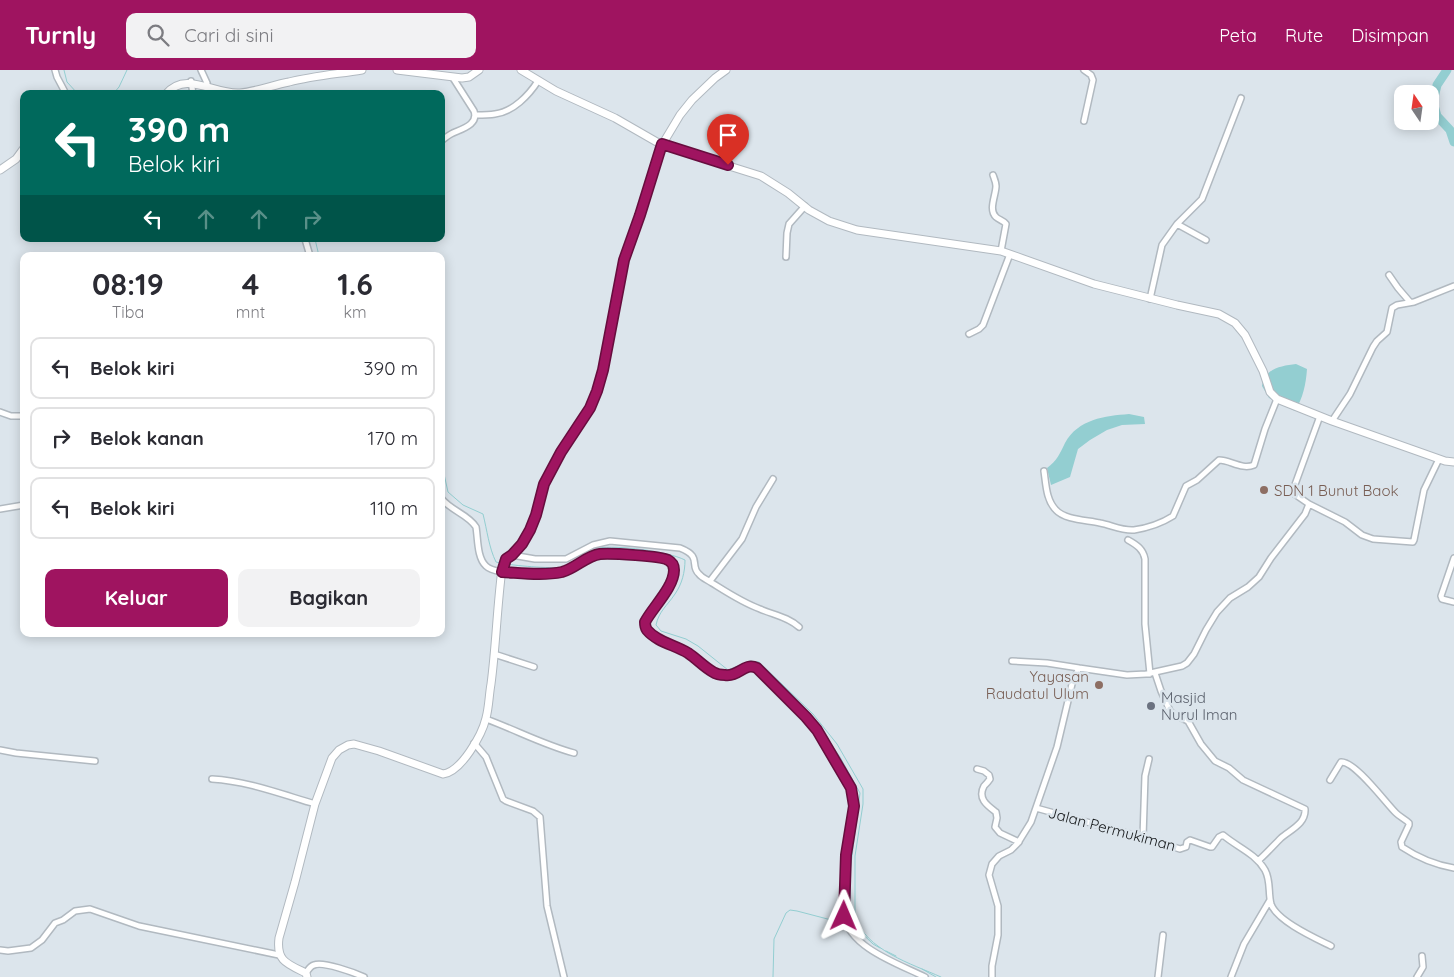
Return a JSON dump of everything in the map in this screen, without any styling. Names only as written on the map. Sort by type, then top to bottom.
[{"type":"street","points":[[55,70],[64,90]]},
{"type":"street","points":[[195,90],[200,82],[201,70]]},
{"type":"street","points":[[251,90],[291,81],[362,70]]},
{"type":"street","points":[[397,70],[453,78],[469,77],[479,70]]},
{"type":"street","points":[[521,70],[556,91],[615,118],[662,144],[761,176],[829,222],[857,230],[1001,251],[1094,284],[1177,305],[1210,311],[1224,316],[1235,323],[1245,335],[1254,350],[1270,392],[1277,399],[1332,421],[1439,459],[1454,462]]},
{"type":"street","points":[[279,955],[278,938],[296,882],[315,804],[332,758],[338,750],[354,744],[443,774],[448,773],[457,766],[474,743],[486,719],[502,571],[509,557],[522,544],[530,530],[544,484],[561,452],[590,408],[597,391],[603,370],[624,260],[662,144],[692,100],[726,70]]},
{"type":"street","points":[[1084,70],[1091,75],[1093,80],[1084,121]]},
{"type":"street","points":[[453,78],[476,115]]},
{"type":"street","points":[[169,90],[173,84],[182,80],[200,82],[223,90]]},
{"type":"street","points":[[476,115],[496,114],[518,104],[530,93],[538,81]]},
{"type":"street","points":[[1150,298],[1162,245],[1177,224],[1202,199],[1242,98]]},
{"type":"street","points":[[445,138],[452,133],[468,127],[476,115]]},
{"type":"street","points":[[0,170],[16,159],[20,154]]},
{"type":"street","points":[[993,175],[996,185],[993,205],[994,214],[1006,224],[1001,251]]},
{"type":"street","points":[[786,258],[789,224],[805,206]]},
{"type":"street","points":[[1177,224],[1206,240]]},
{"type":"street","points":[[970,334],[983,325],[1010,254]]},
{"type":"street","points":[[1390,275],[1410,302]]},
{"type":"street","points":[[1332,421],[1350,394],[1373,347],[1387,332],[1392,308],[1454,286]]},
{"type":"street","points":[[1044,471],[1050,502],[1059,513],[1084,521],[1126,530],[1156,524],[1173,516],[1186,486],[1197,480],[1219,460],[1250,467],[1254,465],[1277,399]]},
{"type":"street","points":[[0,412],[11,416],[20,416]]},
{"type":"street","points":[[1320,416],[1293,492],[1310,504],[1345,522],[1362,535],[1373,539],[1412,542],[1414,540],[1424,490],[1439,459]]},
{"type":"street","points":[[710,581],[742,539],[756,507],[773,479]]},
{"type":"street","points":[[445,502],[451,508],[470,519],[476,527],[482,561],[488,568],[502,571],[548,574],[564,572],[590,557],[600,554],[631,554],[668,560],[674,569],[672,579],[669,587],[645,622],[647,630],[661,640],[687,653],[713,672],[730,675],[736,674],[747,666],[751,665],[757,668],[817,730],[851,788],[853,799],[854,806],[846,855],[844,916],[846,923],[859,940],[876,953],[925,977]]},
{"type":"street","points":[[1012,661],[1048,663],[1126,675],[1152,673],[1182,666],[1194,654],[1217,612],[1230,598],[1248,587],[1259,577],[1271,558],[1305,514],[1310,504]]},
{"type":"street","points":[[0,509],[20,506]]},
{"type":"street","points":[[1128,540],[1144,552],[1145,624],[1152,673],[1170,711],[1188,721],[1201,744],[1216,761],[1229,768],[1242,780],[1305,809],[1305,814],[1298,826],[1281,838],[1258,862]]},
{"type":"street","points":[[509,557],[534,560],[566,559],[594,545],[610,541],[680,548],[692,554],[698,574],[748,604],[787,618],[799,626]]},
{"type":"street","points":[[1454,558],[1440,596],[1442,599],[1454,602]]},
{"type":"street","points":[[494,654],[534,667]]},
{"type":"street","points":[[992,977],[992,966],[998,934],[998,906],[989,875],[992,864],[999,856],[1019,842],[1031,822],[1057,747],[1072,684],[1079,668]]},
{"type":"street","points":[[486,719],[512,728],[555,748],[574,753]]},
{"type":"street","points":[[474,743],[486,757],[503,799],[533,811],[540,817],[547,906],[564,977]]},
{"type":"street","points":[[0,750],[95,761]]},
{"type":"street","points":[[1143,837],[1145,776],[1149,759]]},
{"type":"street","points":[[1330,780],[1341,762],[1347,762],[1363,776],[1398,815],[1409,823],[1401,842],[1402,846],[1435,863],[1454,868]]},
{"type":"street","points":[[977,769],[989,775],[990,779],[984,786],[982,798],[987,806],[996,812],[997,818],[994,827],[1000,833],[1019,842]]},
{"type":"street","points":[[212,779],[255,786],[315,804]]},
{"type":"street","name":"Jalan Permukiman","points":[[1036,808],[1180,849],[1186,847],[1187,842],[1190,840],[1212,847],[1219,837],[1223,835],[1249,853],[1265,870],[1269,882],[1270,900]]},
{"type":"street","points":[[1270,900],[1274,908],[1294,927],[1331,946]]},
{"type":"street","points":[[1231,977],[1244,944],[1270,900]]},
{"type":"street","points":[[0,950],[8,951],[31,948],[42,940],[55,923],[63,920],[75,911],[90,909],[139,926],[279,955],[287,963],[306,975],[309,968],[319,963],[350,971],[364,977]]},
{"type":"street","points":[[1158,977],[1163,935]]},
{"type":"street","points":[[1417,977],[1423,967],[1422,956]]},
{"type":"water","points":[[1296,364],[1307,369],[1304,391],[1295,411],[1269,398],[1262,386],[1266,375],[1274,369]]},
{"type":"water","points":[[1129,414],[1144,417],[1145,424],[1122,425],[1107,430],[1090,440],[1078,449],[1070,477],[1051,485],[1047,468],[1056,460],[1070,435],[1093,420]]},
{"type":"waterway","points":[[64,70],[67,82],[74,90]]},
{"type":"waterway","points":[[116,90],[127,70]]},
{"type":"waterway","points":[[1447,70],[1437,85],[1433,102],[1437,116],[1450,130],[1454,142]]},
{"type":"waterway","points":[[316,242],[318,252]]},
{"type":"waterway","points":[[445,478],[448,492],[463,505],[483,514],[492,551],[496,562],[500,563]]},
{"type":"waterway","points":[[507,564],[553,568],[564,567],[594,549],[606,547],[655,551],[685,560],[680,586],[661,612],[656,625],[661,631],[686,639],[698,646],[728,670],[750,661],[759,662],[813,714],[837,744],[863,789],[863,804],[855,856],[855,916],[860,928],[879,947],[904,961],[941,977]]},
{"type":"waterway","points":[[781,683],[811,715],[840,757],[860,793],[850,872],[850,922],[873,944],[880,948]]},
{"type":"waterway","points":[[773,977],[774,939],[786,913],[790,910],[797,911],[845,922]]},
{"type":"waterway","points":[[886,951],[896,956]]},
{"type":"waterway","points":[[922,969],[936,977]]},
{"type":"place","name":"SDN 1 Bunut Baok","points":[[1264,490]]},
{"type":"place","name":"Yayasan Raudatul Ulum","points":[[1099,685]]},
{"type":"place","name":"Masjid Nurul Iman","points":[[1151,706]]},
{"type":"route","points":[[728,165],[662,144],[624,260],[603,370],[597,391],[590,408],[561,452],[544,484],[530,530],[522,544],[506,559],[502,572],[548,574],[564,572],[590,557],[600,554],[631,554],[668,560],[672,564],[674,569],[669,587],[645,622],[647,630],[661,640],[687,653],[713,672],[730,675],[736,674],[747,666],[751,665],[757,668],[817,730],[851,788],[854,806],[846,855],[844,916]]}]
